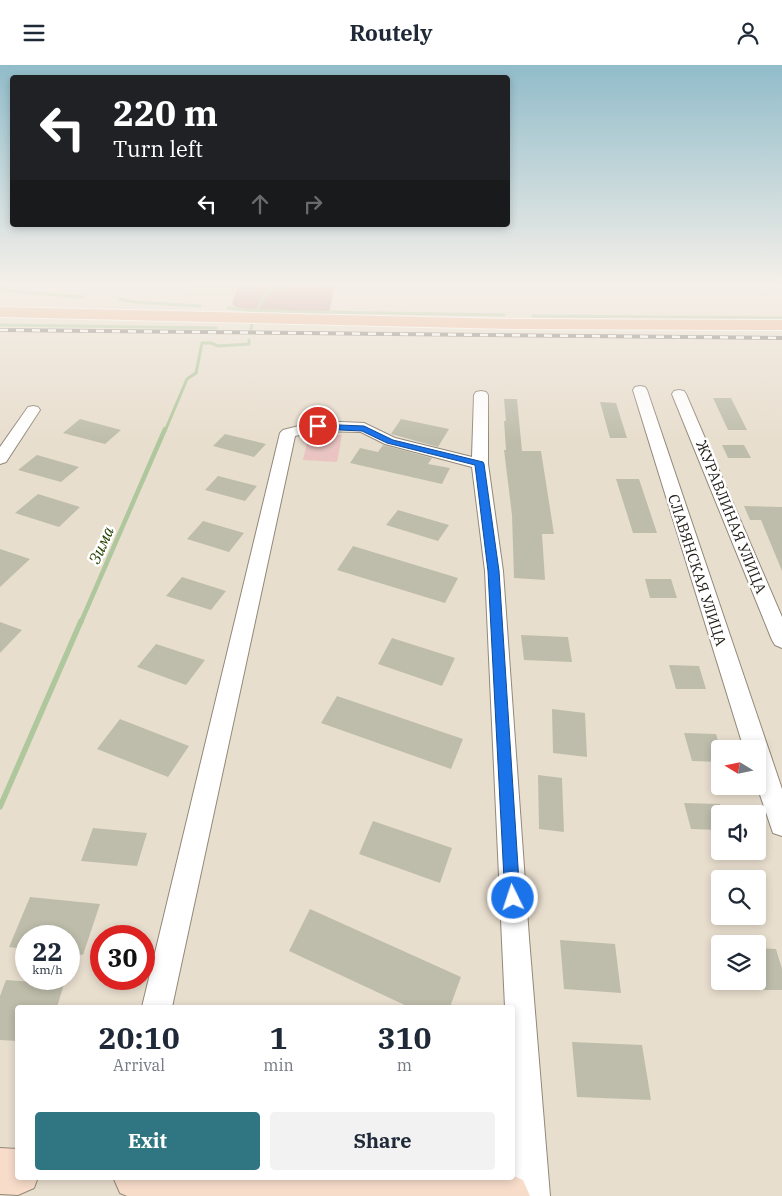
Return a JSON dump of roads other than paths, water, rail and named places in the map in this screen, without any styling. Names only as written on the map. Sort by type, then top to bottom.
[{"type":"street","name":"СЛАВЯНСКАЯ УЛИЦА","points":[[640,390],[753,740]]},
{"type":"street","name":"ЖУРАВЛИНАЯ УЛИЦА","points":[[679,393],[782,640]]},
{"type":"street","points":[[481,395],[480,464],[494,571],[514,928],[533,1196]]},
{"type":"street","points":[[0,459],[33,410]]},
{"type":"street","points":[[157,1005],[288,433],[318,426],[364,428],[390,441],[480,464]]},
{"type":"street","name":"СЛАВЯНСКАЯ УЛИЦА","points":[[766,778],[782,825]]},
{"type":"street","points":[[0,1171],[15,1172]]},
{"type":"street","points":[[160,1180],[234,1189],[507,1196]]},
{"type":"waterway","name":"Зима","points":[[165,431],[187,379],[196,373],[202,343],[211,343],[218,346],[249,344],[249,340]]},
{"type":"waterway","name":"Зима","points":[[81,622],[165,429]]},
{"type":"waterway","name":"Зима","points":[[0,807],[81,621]]},
{"type":"railway","points":[[565,336],[782,338]]}]
